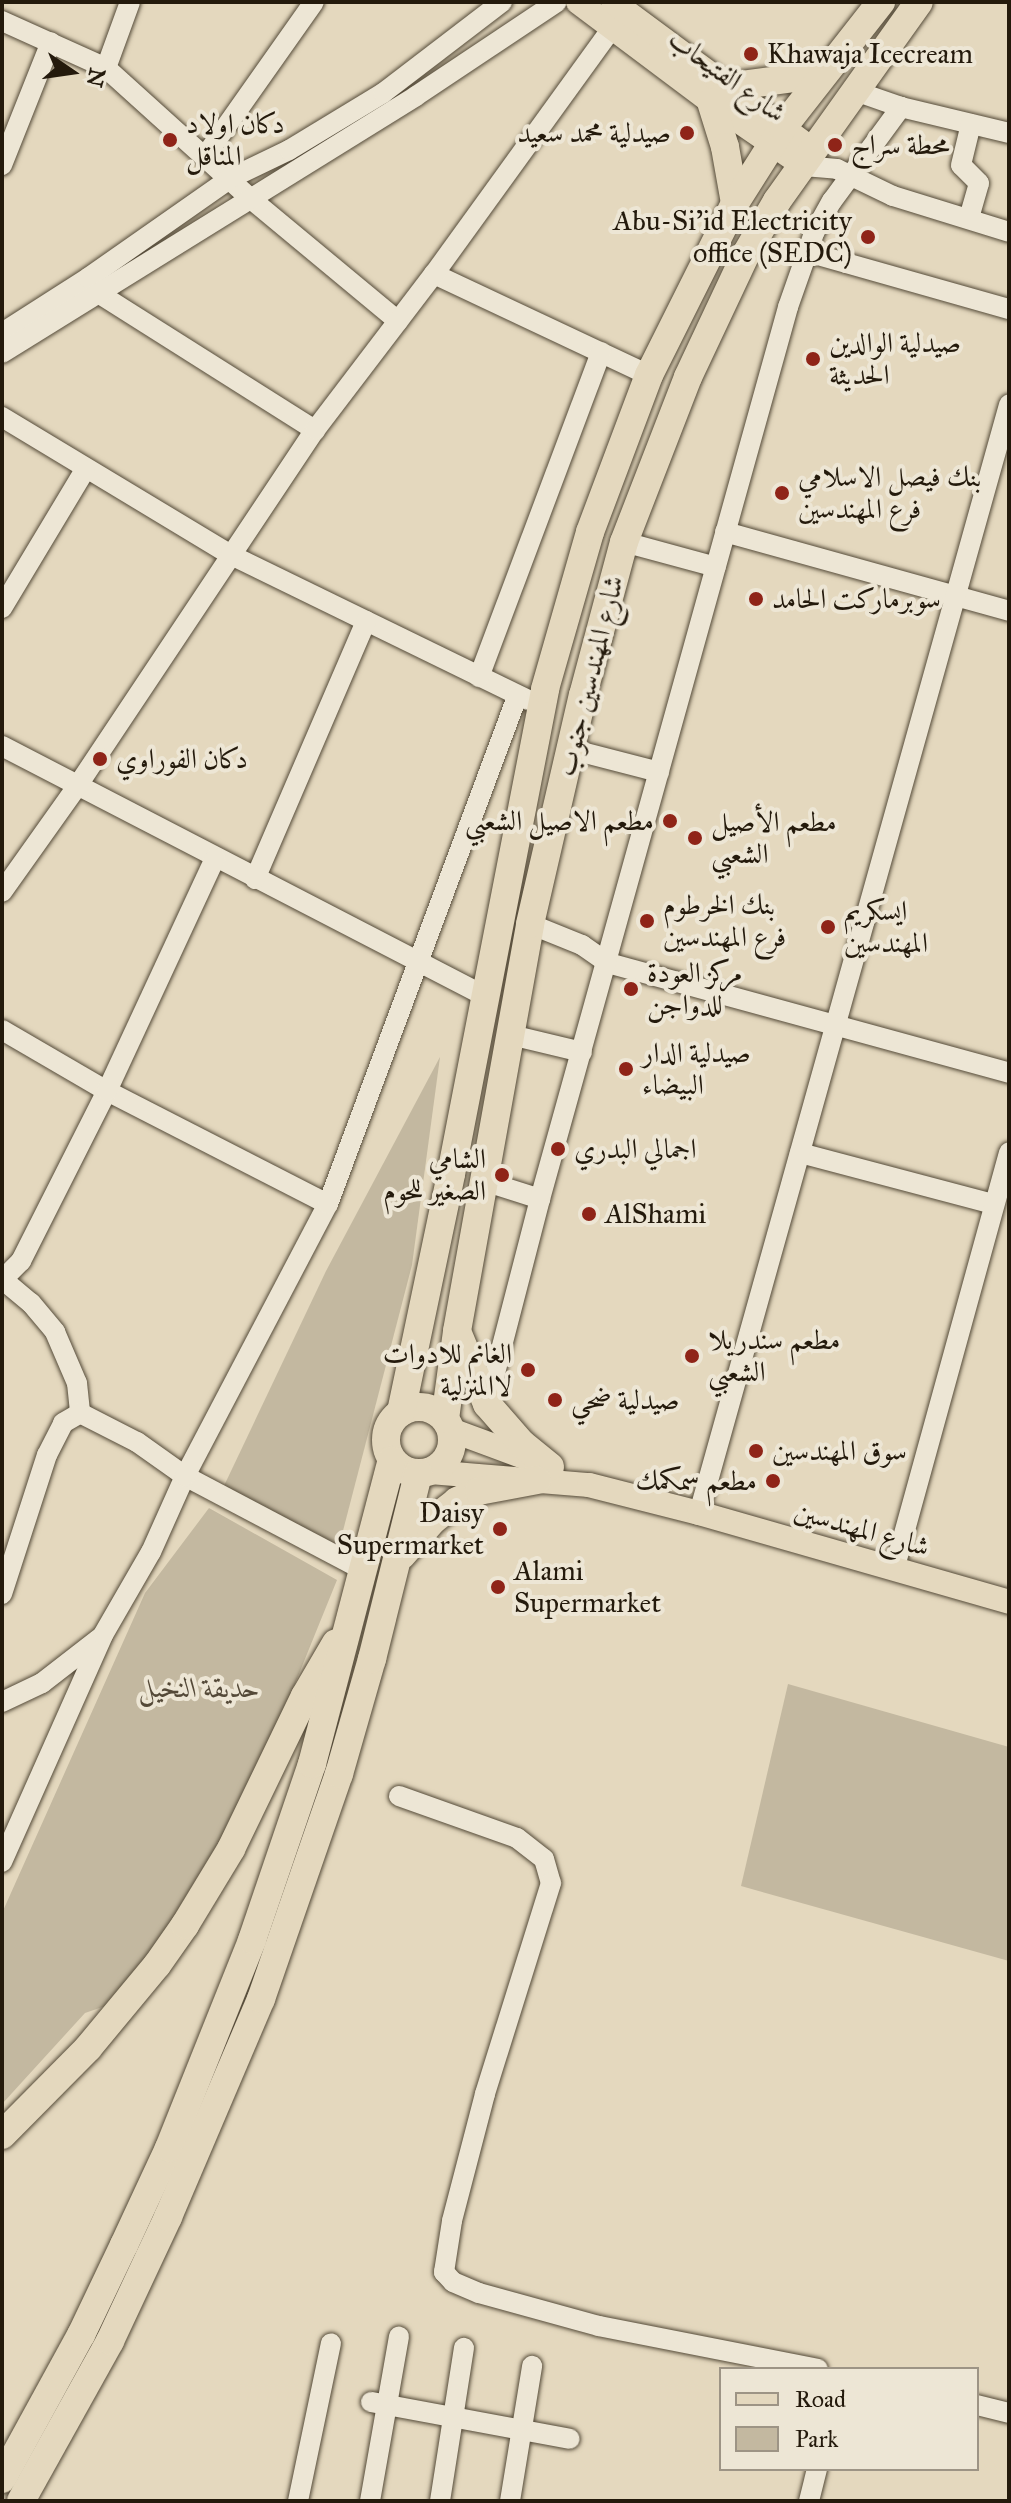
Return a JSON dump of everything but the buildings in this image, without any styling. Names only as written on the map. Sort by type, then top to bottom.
[{"type":"highway","name":"شارع المهندسين جنوب","points":[[401,1412],[523,793],[530,700],[563,620],[590,532],[649,375],[735,203],[776,136],[881,2]]},
{"type":"highway","name":"شارع المهندسين جنوب","points":[[448,1424],[457,1331],[530,924],[570,749],[624,542],[688,377],[746,254],[815,161],[855,91],[919,2]]},
{"type":"highway","points":[[735,203],[719,95],[802,77],[833,62]]},
{"type":"highway","points":[[523,793],[558,800]]},
{"type":"highway","points":[[396,1562],[417,1535],[457,1501],[479,1491],[544,1473],[487,1404],[457,1331]]},
{"type":"highway","points":[[21,2501],[116,2327],[168,2217],[256,2013],[339,1774],[396,1562],[424,1473],[449,1455],[448,1424],[438,1412],[419,1406],[401,1412],[388,1429],[387,1450],[392,1460],[408,1472],[424,1473]]},
{"type":"highway","points":[[2,2479],[81,2335],[169,2148],[282,1855],[356,1608],[392,1460]]},
{"type":"highway","points":[[2,2135],[88,2048],[157,1965],[185,1925],[231,1849],[305,1696],[356,1608]]},
{"type":"main road","name":"شارع الفتيحاب","points":[[578,2],[618,10],[719,95],[815,161]]},
{"type":"main road","points":[[448,1424],[544,1473]]},
{"type":"main road","points":[[424,1473],[544,1473]]},
{"type":"main road","name":"شارع المهندسين","points":[[544,1473],[699,1513],[1009,1602]]},
{"type":"street","points":[[106,68],[130,2]]},
{"type":"street","points":[[206,155],[314,2]]},
{"type":"street","points":[[2,333],[189,210],[231,178],[343,120],[502,2]]},
{"type":"street","points":[[2,353],[438,81],[557,2]]},
{"type":"street","points":[[2,892],[78,785],[315,430],[434,274],[618,10]]},
{"type":"street","points":[[2,21],[106,68],[206,155],[251,199],[398,321]]},
{"type":"street","points":[[2,165],[51,42]]},
{"type":"street","points":[[423,63],[438,81]]},
{"type":"street","points":[[855,91],[901,107],[1009,133]]},
{"type":"street","points":[[487,1404],[540,1199],[608,963],[776,346],[807,252],[832,201],[901,107]]},
{"type":"street","points":[[969,218],[979,183],[961,165],[971,124]]},
{"type":"street","points":[[815,161],[853,174],[893,196],[1009,232]]},
{"type":"street","points":[[189,210],[202,228]]},
{"type":"street","points":[[807,252],[1009,309]]},
{"type":"street","points":[[434,274],[649,375]]},
{"type":"street","points":[[98,293],[315,430]]},
{"type":"street","points":[[479,677],[601,352]]},
{"type":"street","points":[[699,1513],[1009,405]]},
{"type":"street","points":[[2,417],[85,470],[231,555],[530,700],[421,961],[328,1204],[185,1476],[151,1552],[103,1635],[2,1862]]},
{"type":"street","points":[[2,608],[85,470]]},
{"type":"street","points":[[725,532],[1009,611]]},
{"type":"street","points":[[624,542],[716,567]]},
{"type":"street","points":[[255,879],[366,621]]},
{"type":"street","points":[[2,746],[485,996]]},
{"type":"street","points":[[570,749],[659,772]]},
{"type":"street","points":[[80,1413],[77,1383],[55,1332],[31,1303],[2,1280],[21,1261],[107,1091],[215,858]]},
{"type":"street","points":[[530,924],[582,945],[608,963],[837,1023],[1009,1073]]},
{"type":"street","points":[[2,1030],[107,1091],[328,1204]]},
{"type":"street","points":[[511,1035],[582,1052]]},
{"type":"street","points":[[800,1153],[993,1204]]},
{"type":"street","points":[[894,1570],[1009,1153]]},
{"type":"street","points":[[484,1181],[540,1199]]},
{"type":"street","points":[[80,1413],[137,1442],[185,1476],[365,1571]]},
{"type":"street","points":[[2,1594],[47,1455],[63,1423],[80,1413]]},
{"type":"street","points":[[2,1702],[42,1683],[103,1635]]},
{"type":"street","points":[[399,1796],[517,1838],[544,1859],[551,1883],[485,2094],[452,2221],[444,2272],[453,2282],[479,2293],[599,2326],[808,2367]]},
{"type":"street","points":[[370,2501],[378,2403],[399,2337]]},
{"type":"street","points":[[298,2501],[331,2343]]},
{"type":"street","points":[[440,2501],[464,2348]]},
{"type":"street","points":[[510,2501],[532,2366]]},
{"type":"street","points":[[378,2403],[570,2439]]},
{"type":"street","points":[[979,2406],[1009,2413]]},
{"type":"street","points":[[809,2501],[816,2471]]},
{"type":"green space","points":[[440,1057],[412,1265],[338,1550],[222,1490],[326,1271]]},
{"type":"green space","name":"حديقة النخيل","points":[[209,1508],[337,1580],[279,1723],[237,1813],[183,1910],[117,2002],[85,2013],[2,2104],[2,1913],[145,1593]]},
{"type":"green space","points":[[788,1684],[1009,1747],[1009,1961],[741,1886]]},
{"type":"place","name":"Khawaja Icecream","points":[[751,54]]},
{"type":"place","name":"صيدلية محمد سعيد","points":[[687,133]]},
{"type":"place","name":"دكان اولاد المناقل","points":[[170,140]]},
{"type":"place","name":"محطة سراج","points":[[835,145]]},
{"type":"place","name":"Abu-Si'id Electricity office (SEDC)","points":[[868,237]]},
{"type":"place","name":"صيدلية الوالدين الحديثة","points":[[813,359]]},
{"type":"place","name":"بنك فيصل الاسلامي فرع المهندسين","points":[[782,493]]},
{"type":"place","name":"سوبرماركت الحامد","points":[[756,599]]},
{"type":"place","name":"دكان الفوراوي","points":[[100,759]]},
{"type":"place","name":"مطعم الاصيل الشعبي","points":[[670,821]]},
{"type":"place","name":"مطعم الأصيل الشعبي","points":[[695,838]]},
{"type":"place","name":"بنك الخرطوم فرع المهندسين","points":[[647,921]]},
{"type":"place","name":"ايسكريم المهندسين","points":[[828,927]]},
{"type":"place","name":"مركز العودة للدواجن","points":[[631,989]]},
{"type":"place","name":"صيدلية الدار البيضاء","points":[[626,1069]]},
{"type":"place","name":"اجمالي البدري","points":[[558,1149]]},
{"type":"place","name":"الشامي الصغير للحوم","points":[[502,1175]]},
{"type":"place","name":"AlShami","points":[[589,1214]]},
{"type":"place","name":"مطعم سندريلا الشعبي","points":[[692,1356]]},
{"type":"place","name":"الغانم للادوات لاالمنزلية","points":[[528,1370]]},
{"type":"place","name":"صيدلية ضحي","points":[[555,1400]]},
{"type":"place","name":"سوق المهندسين","points":[[756,1451]]},
{"type":"place","name":"مطعم سمكمك","points":[[773,1481]]},
{"type":"place","name":"Daisy Supermarket","points":[[500,1529]]},
{"type":"place","name":"Alami Supermarket","points":[[498,1587]]}]
